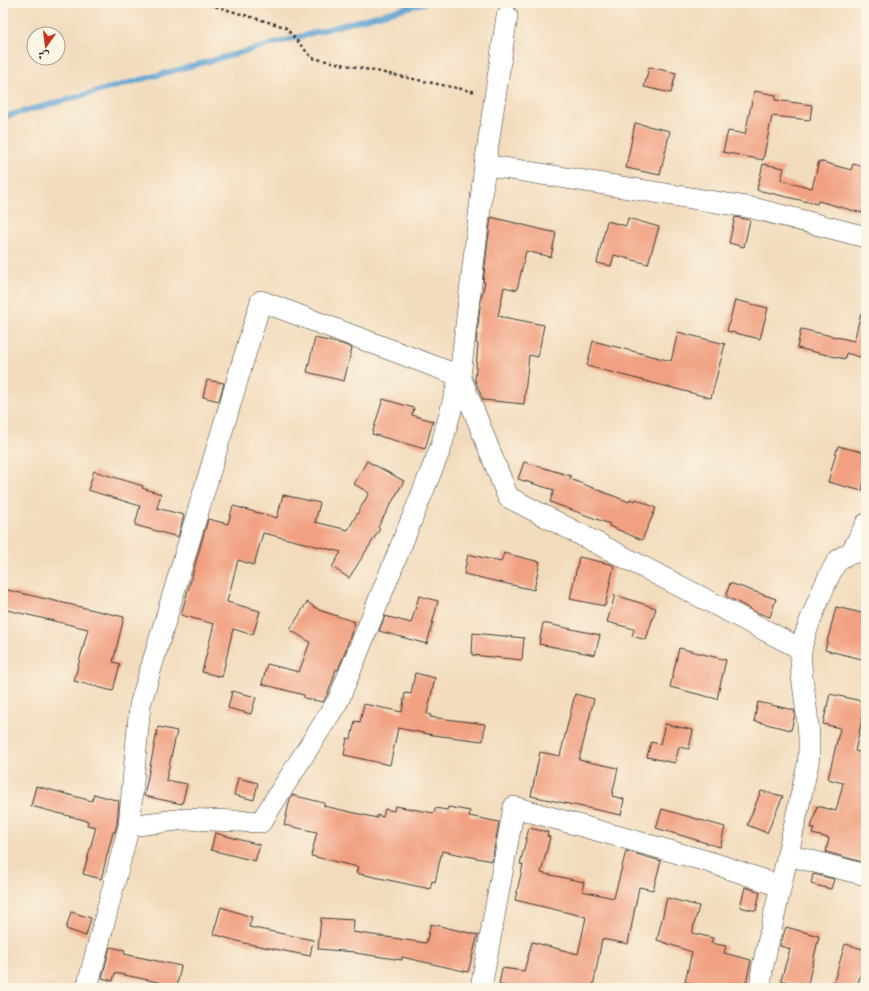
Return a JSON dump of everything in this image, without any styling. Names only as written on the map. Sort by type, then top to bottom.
[{"type":"street","points":[[128,826],[185,819],[261,822],[338,701],[441,447],[460,376],[485,165],[507,16]]},
{"type":"street","points":[[485,165],[753,208],[866,237]]},
{"type":"street","points":[[87,988],[128,826],[140,705],[261,301],[460,376],[508,497],[801,649]]},
{"type":"street","points":[[760,988],[762,970],[780,886],[807,772],[810,747],[801,665],[801,649],[829,574],[838,560],[859,552],[866,524]]},
{"type":"street","points":[[481,988],[514,807],[713,863],[780,886]]},
{"type":"street","points":[[788,855],[866,875]]},
{"type":"path","points":[[204,3],[285,27],[312,58],[495,96]]},
{"type":"building","points":[[649,67],[676,73],[671,93],[644,87]]},
{"type":"building","points":[[754,91],[776,95],[775,100],[812,105],[810,120],[772,116],[763,160],[723,152],[728,131],[745,134]]},
{"type":"building","points":[[635,123],[670,131],[660,175],[626,168]]},
{"type":"building","points":[[819,161],[851,170],[853,164],[866,167],[866,196],[862,213],[818,201],[817,204],[757,190],[763,164],[784,168],[781,180],[812,188]]},
{"type":"building","points":[[491,217],[556,233],[551,257],[526,251],[517,290],[504,287],[498,316],[544,325],[538,357],[529,355],[524,404],[483,400],[475,380],[478,344],[476,343],[481,299],[485,282],[483,282]]},
{"type":"building","points":[[735,217],[750,220],[744,247],[729,243]]},
{"type":"building","points":[[628,218],[659,227],[648,264],[614,255],[611,266],[597,263],[607,221],[626,226]]},
{"type":"building","points":[[735,300],[768,308],[760,339],[727,331]]},
{"type":"building","points":[[861,313],[866,313],[866,359],[846,353],[845,359],[797,348],[801,329],[854,341]]},
{"type":"building","points":[[678,332],[725,344],[711,398],[587,366],[593,341],[671,361]]},
{"type":"building","points":[[315,338],[342,344],[352,348],[344,381],[307,372]]},
{"type":"building","points":[[207,380],[224,383],[219,401],[203,397]]},
{"type":"building","points":[[383,399],[414,408],[412,415],[433,421],[425,449],[372,434]]},
{"type":"building","points":[[838,446],[866,453],[866,474],[862,491],[828,482]]},
{"type":"building","points":[[367,461],[404,481],[378,527],[380,529],[349,578],[332,567],[341,552],[263,533],[254,565],[238,560],[227,602],[260,611],[253,635],[233,629],[222,677],[202,672],[214,624],[181,615],[208,519],[228,524],[233,506],[277,518],[283,495],[320,503],[315,522],[348,530],[369,493],[354,484]]},
{"type":"building","points":[[524,462],[571,476],[570,479],[629,502],[630,499],[635,501],[636,499],[656,508],[642,540],[609,526],[610,524],[550,502],[554,490],[518,479]]},
{"type":"building","points":[[94,471],[143,486],[142,488],[161,494],[157,508],[184,515],[178,537],[135,525],[140,506],[88,490]]},
{"type":"building","points":[[504,553],[540,562],[534,590],[464,574],[468,554],[501,562]]},
{"type":"building","points":[[579,557],[614,566],[605,606],[570,599]]},
{"type":"building","points":[[730,583],[776,599],[770,617],[758,613],[726,596]]},
{"type":"building","points":[[3,589],[124,617],[113,662],[120,664],[113,691],[74,681],[88,629],[3,609]]},
{"type":"building","points":[[615,595],[656,608],[646,640],[632,636],[634,629],[607,622]]},
{"type":"building","points":[[419,596],[438,601],[427,644],[379,631],[385,616],[411,623]]},
{"type":"building","points":[[307,602],[319,610],[355,622],[343,658],[338,670],[336,669],[333,680],[323,702],[304,698],[304,695],[262,684],[267,664],[299,672],[310,642],[290,630]]},
{"type":"building","points":[[836,607],[866,614],[866,660],[825,650]]},
{"type":"building","points":[[543,623],[600,635],[595,655],[539,644]]},
{"type":"building","points":[[473,633],[524,638],[522,660],[472,655]]},
{"type":"building","points":[[679,648],[726,660],[717,699],[670,687]]},
{"type":"building","points":[[415,673],[435,678],[427,714],[431,715],[430,717],[485,724],[483,741],[433,735],[398,728],[390,765],[344,755],[347,738],[351,739],[355,721],[360,722],[364,704],[402,712],[405,693],[411,694]]},
{"type":"building","points":[[232,691],[256,697],[251,714],[228,708]]},
{"type":"building","points":[[575,694],[594,699],[579,760],[618,768],[612,796],[624,799],[621,815],[531,796],[540,752],[560,756]]},
{"type":"building","points":[[830,694],[866,702],[855,751],[866,754],[866,863],[826,852],[829,838],[812,834],[814,828],[811,828],[817,806],[836,811],[843,783],[828,779],[840,728],[823,724]]},
{"type":"building","points":[[758,702],[794,710],[795,714],[791,730],[754,721]]},
{"type":"building","points":[[665,724],[693,730],[689,749],[679,747],[675,763],[647,757],[651,742],[660,744]]},
{"type":"building","points":[[158,727],[177,731],[166,780],[187,784],[182,804],[144,796]]},
{"type":"building","points":[[238,778],[258,783],[254,800],[234,795]]},
{"type":"building","points":[[36,786],[92,801],[94,794],[119,801],[117,824],[115,832],[113,832],[101,879],[83,874],[96,827],[87,825],[88,821],[31,806]]},
{"type":"building","points":[[761,791],[783,796],[767,833],[747,825]]},
{"type":"building","points":[[292,795],[324,803],[324,806],[377,818],[377,815],[383,817],[385,809],[394,811],[395,806],[434,813],[435,808],[447,810],[448,807],[470,811],[469,816],[499,822],[492,861],[442,851],[435,882],[432,881],[430,889],[356,873],[358,867],[311,856],[317,832],[284,825]]},
{"type":"building","points":[[662,809],[725,827],[720,847],[656,828]]},
{"type":"building","points":[[529,828],[548,832],[547,836],[550,837],[541,873],[584,882],[582,891],[614,898],[626,851],[661,861],[653,890],[639,887],[628,944],[602,939],[593,987],[581,984],[580,988],[517,988],[499,985],[502,968],[524,971],[532,942],[578,954],[586,917],[515,900],[523,865],[520,864]]},
{"type":"building","points":[[215,833],[260,845],[255,861],[211,850]]},
{"type":"building","points":[[813,874],[834,879],[831,889],[811,884]]},
{"type":"building","points":[[745,887],[760,892],[756,911],[740,907]]},
{"type":"building","points":[[667,898],[699,906],[692,933],[713,938],[711,943],[726,946],[724,953],[751,960],[745,988],[693,988],[694,984],[685,982],[692,952],[657,940]]},
{"type":"building","points":[[221,907],[252,917],[249,927],[313,940],[310,956],[244,943],[213,934]]},
{"type":"building","points":[[71,912],[91,918],[86,936],[66,929]]},
{"type":"building","points":[[321,918],[354,920],[353,932],[426,943],[431,924],[478,935],[468,972],[402,957],[402,960],[355,952],[318,949]]},
{"type":"building","points":[[786,927],[819,936],[807,988],[781,980],[790,949],[780,946]]},
{"type":"building","points":[[845,944],[866,950],[866,966],[863,965],[857,988],[832,988]]},
{"type":"building","points":[[110,947],[125,950],[124,954],[181,966],[177,986],[115,973],[113,981],[102,978]]},
{"type":"waterway","points":[[3,117],[424,3]]}]
